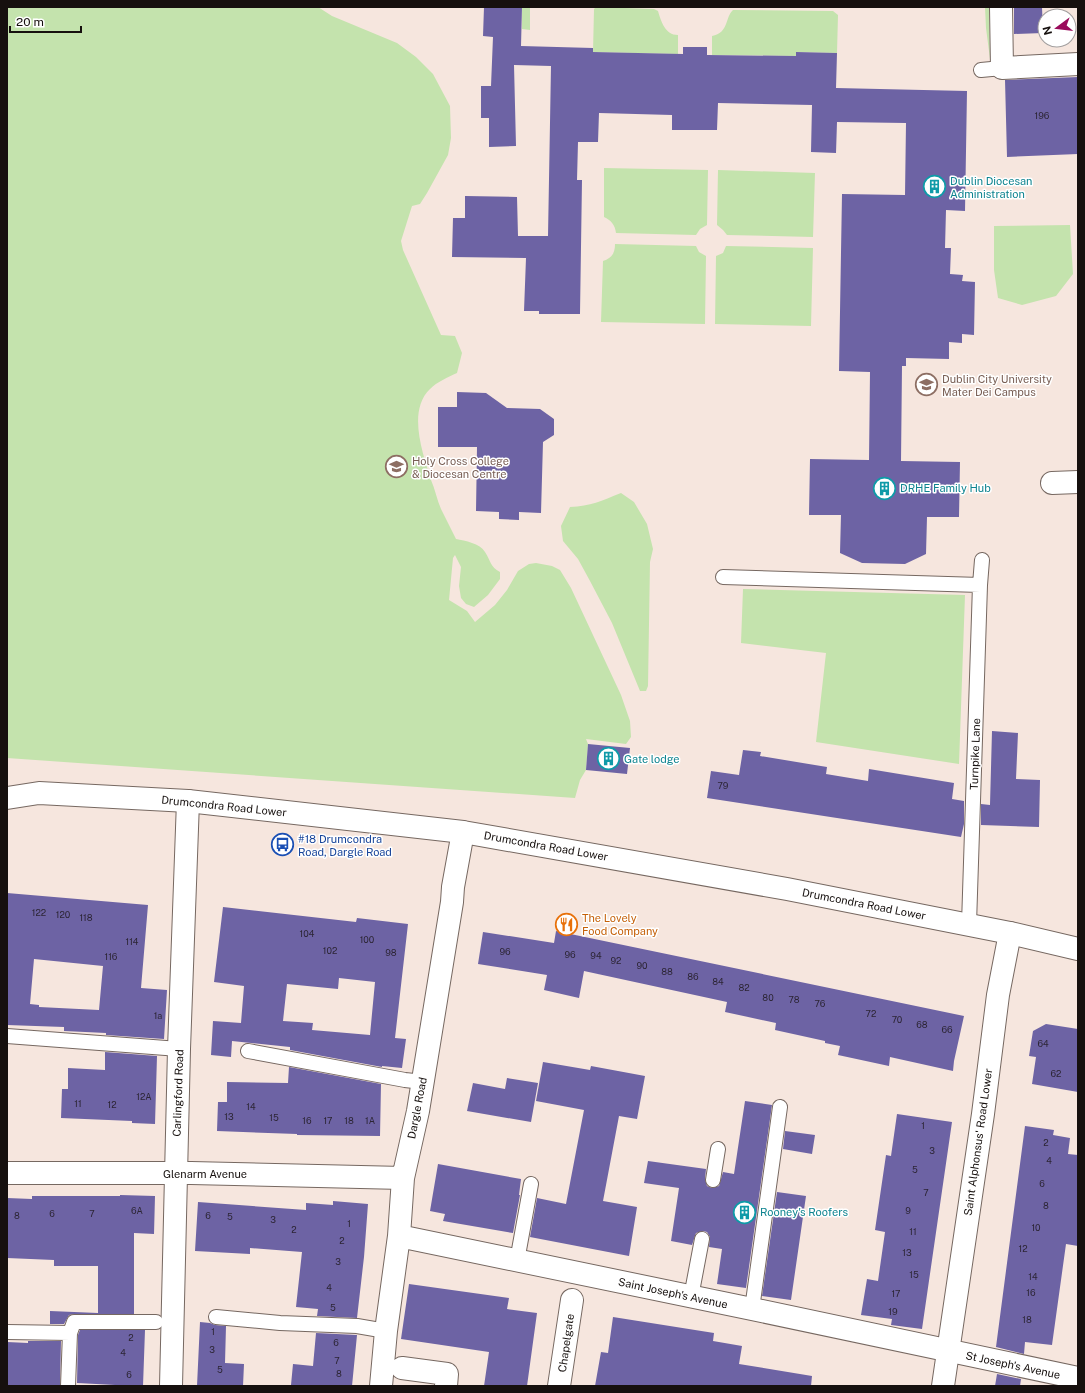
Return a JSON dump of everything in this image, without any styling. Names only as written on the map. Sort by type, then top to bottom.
[{"type":"street","points":[[1001,7],[992,69],[1078,64]]},
{"type":"street","points":[[1052,483],[1078,482]]},
{"type":"street","name":"Drumcondra Road Lower","points":[[7,798],[39,793],[188,800],[463,832],[725,878],[969,924],[1010,932],[1078,949]]},
{"type":"street","name":"Carlingford Road","points":[[171,1386],[179,1049],[188,800]]},
{"type":"street","name":"Dargle Road","points":[[380,1386],[399,1236],[403,1178],[418,1111],[463,832]]},
{"type":"street","name":"Saint Alphonsus' Road Lower","points":[[944,1386],[983,1114],[998,995],[1010,932]]},
{"type":"street","name":"Glenarm Avenue","points":[[7,1173],[176,1173],[403,1178]]},
{"type":"street","name":"Saint Joseph's Avenue","points":[[399,1236],[948,1351]]},
{"type":"street","name":"Chapelgate","points":[[559,1386],[572,1300]]},
{"type":"street","name":"St Joseph's Avenue","points":[[948,1351],[1078,1378]]},
{"type":"street","points":[[402,1368],[447,1374],[446,1386]]},
{"type":"lane","name":"Turnpike Lane","points":[[969,924],[982,560]]},
{"type":"lane","points":[[723,577],[980,585]]},
{"type":"lane","points":[[7,1036],[179,1049]]},
{"type":"lane","points":[[248,1051],[422,1082]]},
{"type":"lane","points":[[752,1309],[780,1107]]},
{"type":"lane","points":[[713,1180],[718,1149]]},
{"type":"lane","points":[[517,1261],[531,1184]]},
{"type":"lane","points":[[691,1296],[702,1239]]},
{"type":"lane","points":[[216,1317],[280,1323],[357,1326],[386,1331]]},
{"type":"lane","points":[[68,1386],[70,1333],[74,1322],[156,1322]]},
{"type":"lane","points":[[7,1332],[70,1333]]},
{"type":"green space","points":[[7,7],[318,7],[332,16],[397,43],[416,57],[433,74],[450,106],[451,138],[448,155],[420,204],[412,206],[401,241],[403,250],[441,335],[455,336],[462,353],[457,373],[436,384],[423,398],[419,409],[419,433],[424,458],[438,502],[456,539],[480,546],[485,552],[492,566],[500,572],[500,579],[488,595],[474,607],[466,604],[461,598],[459,586],[461,567],[455,555],[453,558],[449,600],[467,611],[475,622],[495,605],[507,590],[518,571],[529,564],[536,563],[552,566],[560,570],[571,588],[621,695],[630,721],[631,737],[626,744],[586,739],[588,744],[586,770],[580,780],[575,798],[7,758]]},
{"type":"green space","points":[[522,7],[530,7],[530,30],[522,29]]},
{"type":"green space","points":[[596,7],[654,9],[658,11],[664,27],[670,33],[678,35],[678,54],[593,52],[594,9]]},
{"type":"green space","points":[[985,7],[989,7],[990,59],[986,28]]},
{"type":"green space","points":[[733,10],[833,11],[838,15],[837,53],[796,52],[796,56],[712,55],[712,36],[721,32]]},
{"type":"green space","points":[[604,168],[708,170],[707,225],[700,229],[696,235],[616,233],[612,223],[604,217]]},
{"type":"green space","points":[[718,170],[815,173],[813,237],[727,235],[717,225]]},
{"type":"green space","points":[[1070,225],[1073,274],[1056,296],[1022,305],[998,298],[994,270],[994,226]]},
{"type":"green space","points":[[615,244],[696,246],[699,252],[706,256],[705,324],[601,322],[603,261],[612,255]]},
{"type":"green space","points":[[726,246],[813,248],[811,326],[715,324],[716,256],[723,253]]},
{"type":"green space","points":[[621,493],[634,502],[647,524],[653,549],[650,562],[648,686],[646,691],[640,691],[612,623],[578,559],[563,541],[561,526],[570,507],[602,501]]},
{"type":"green space","points":[[743,589],[965,595],[959,764],[816,742],[826,653],[741,643]]},
{"type":"building","name":"Dublin Diocesan Administration","points":[[484,7],[522,7],[521,46],[593,48],[593,52],[683,54],[683,47],[707,47],[707,55],[796,56],[796,52],[837,53],[836,88],[967,91],[965,211],[946,210],[945,248],[951,248],[950,274],[963,275],[962,281],[975,282],[974,335],[962,334],[962,343],[949,342],[949,359],[906,358],[906,366],[902,366],[901,461],[960,462],[959,517],[927,517],[926,554],[905,564],[862,563],[840,553],[841,515],[809,515],[810,459],[869,460],[870,372],[839,371],[842,194],[905,195],[906,123],[837,122],[836,153],[811,152],[812,105],[718,103],[717,130],[672,130],[672,115],[599,113],[598,142],[578,142],[577,180],[582,180],[580,314],[539,314],[539,311],[524,311],[526,258],[452,257],[453,218],[465,218],[465,196],[517,197],[518,236],[548,236],[551,66],[514,65],[516,146],[489,147],[489,118],[481,118],[481,86],[491,86],[493,37],[483,36]]},
{"type":"building","points":[[1014,7],[1042,7],[1037,8],[1037,33],[1014,34]]},
{"type":"building","points":[[1078,77],[1078,154],[1007,157],[1005,80]]},
{"type":"building","points":[[457,392],[486,393],[507,408],[540,409],[554,419],[554,435],[543,442],[541,513],[519,512],[519,520],[499,519],[499,512],[476,511],[477,447],[438,447],[438,407],[457,407]]},
{"type":"building","points":[[992,731],[1018,733],[1016,779],[1040,780],[1039,827],[981,825],[981,804],[990,805]]},
{"type":"building","name":"Gate lodge","points":[[588,744],[630,748],[627,774],[586,770]]},
{"type":"building","points":[[743,750],[761,752],[760,756],[827,767],[826,774],[868,781],[869,769],[954,783],[952,799],[964,801],[964,824],[961,837],[707,798],[711,771],[739,775]]},
{"type":"building","points":[[7,893],[148,905],[141,988],[167,990],[164,1039],[106,1035],[106,1033],[64,1031],[64,1027],[7,1025]],"holes":[[[34,959],[103,966],[99,1010],[39,1007],[39,1005],[30,1004]]]},
{"type":"building","points":[[223,907],[356,922],[357,918],[408,924],[395,1038],[406,1039],[402,1068],[382,1067],[290,1050],[290,1047],[232,1041],[231,1057],[211,1055],[213,1021],[241,1023],[244,986],[214,982]],"holes":[[[339,978],[375,982],[370,1035],[312,1030],[313,1023],[283,1021],[287,984],[338,989]]]},
{"type":"building","points":[[556,931],[964,1016],[953,1071],[890,1057],[889,1066],[838,1055],[840,1046],[825,1043],[825,1041],[775,1030],[776,1023],[725,1012],[727,1002],[584,971],[579,998],[544,990],[547,975],[478,964],[483,932],[554,943]]},
{"type":"building","points":[[1046,1024],[1078,1029],[1078,1092],[1032,1084],[1036,1057],[1029,1056],[1033,1031]]},
{"type":"building","points":[[105,1052],[157,1056],[155,1124],[132,1123],[132,1121],[61,1118],[62,1089],[68,1089],[68,1068],[105,1070]]},
{"type":"building","points":[[543,1062],[590,1070],[591,1066],[645,1076],[637,1119],[619,1116],[603,1201],[637,1207],[629,1256],[530,1237],[537,1198],[566,1204],[584,1110],[536,1101]]},
{"type":"building","points":[[289,1067],[381,1084],[380,1136],[297,1135],[217,1131],[218,1102],[227,1102],[227,1082],[288,1083]]},
{"type":"building","points":[[507,1078],[538,1083],[531,1122],[467,1111],[473,1083],[505,1089]]},
{"type":"building","points":[[745,1101],[772,1105],[746,1288],[717,1284],[722,1249],[709,1247],[710,1237],[707,1232],[703,1231],[696,1233],[692,1245],[671,1241],[679,1188],[644,1183],[648,1161],[706,1169],[705,1179],[707,1186],[712,1188],[719,1186],[723,1172],[734,1174]]},
{"type":"building","points":[[897,1114],[952,1122],[922,1329],[891,1325],[892,1319],[861,1315],[867,1279],[878,1281],[885,1232],[875,1230],[886,1155],[891,1156]]},
{"type":"building","points":[[1025,1126],[1054,1130],[1053,1135],[1070,1138],[1068,1154],[1078,1155],[1078,1246],[1066,1244],[1052,1345],[1025,1342],[1024,1354],[996,1347]]},
{"type":"building","points":[[785,1131],[815,1135],[812,1154],[783,1149]]},
{"type":"building","points":[[438,1164],[521,1179],[520,1195],[513,1233],[443,1221],[445,1214],[430,1211]]},
{"type":"building","points":[[777,1192],[806,1196],[791,1300],[762,1296]]},
{"type":"building","points":[[32,1196],[155,1196],[154,1234],[134,1233],[134,1314],[74,1314],[69,1315],[64,1324],[50,1324],[50,1311],[98,1313],[98,1266],[54,1266],[54,1260],[7,1258],[7,1198],[32,1199]]},
{"type":"building","points":[[333,1201],[368,1204],[357,1318],[317,1316],[318,1309],[296,1307],[302,1252],[250,1248],[250,1254],[195,1251],[198,1202],[306,1210],[306,1203],[333,1205]]},
{"type":"building","points":[[409,1284],[509,1298],[507,1309],[537,1313],[527,1386],[484,1386],[489,1352],[401,1339]]},
{"type":"building","points":[[613,1317],[714,1333],[713,1341],[742,1346],[739,1364],[812,1376],[811,1386],[595,1386],[601,1352],[608,1353]]},
{"type":"building","points":[[200,1322],[226,1326],[225,1363],[244,1364],[243,1386],[197,1386]]},
{"type":"building","points":[[80,1330],[145,1330],[143,1386],[115,1386],[77,1383],[78,1335]]},
{"type":"building","points":[[316,1333],[357,1335],[352,1386],[291,1385],[293,1364],[313,1366]]},
{"type":"building","points":[[28,1341],[61,1341],[60,1386],[7,1386],[7,1342],[28,1343]]},
{"type":"building","points":[[997,1374],[1021,1379],[1020,1386],[995,1386]]},
{"type":"place","name":"Dublin Diocesan Administration","points":[[935,187]]},
{"type":"place","name":"Dublin City University Mater Dei Campus","points":[[926,385]]},
{"type":"place","name":"Holy Cross College & Diocesan Centre","points":[[397,467]]},
{"type":"place","name":"DRHE Family Hub","points":[[884,488]]},
{"type":"place","name":"Gate lodge","points":[[608,759]]},
{"type":"place","name":"#18 Drumcondra Road, Dargle Road","points":[[282,845]]},
{"type":"place","name":"The Lovely Food Company","points":[[566,924]]},
{"type":"place","name":"Rooney's Roofers","points":[[744,1212]]}]
